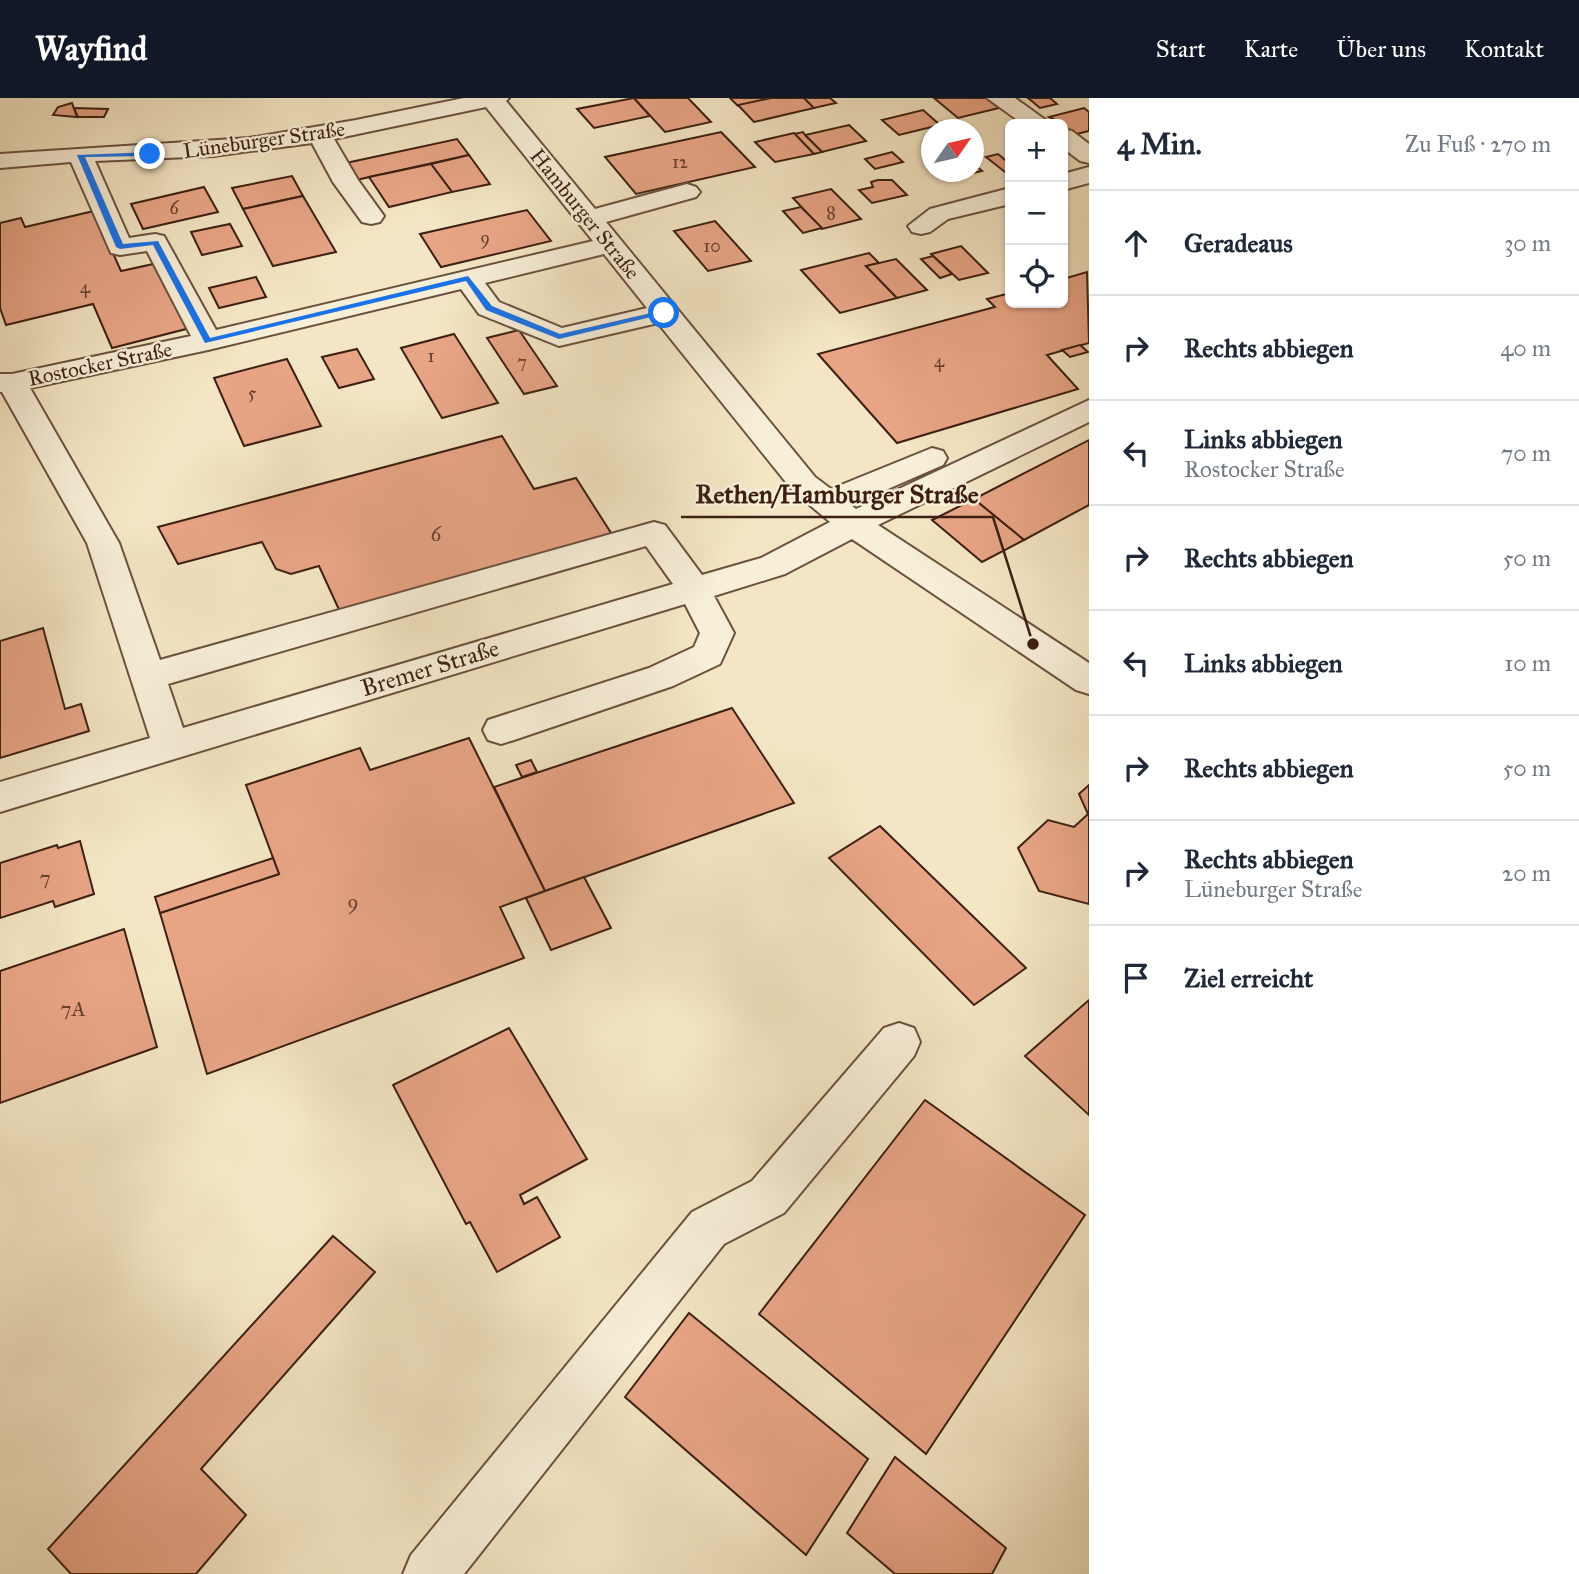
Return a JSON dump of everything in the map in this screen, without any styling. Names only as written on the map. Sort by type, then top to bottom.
[{"type":"street","points":[[999,98],[1031,119]]},
{"type":"street","name":"Lüneburger Straße","points":[[0,161],[28,157],[215,149],[319,134],[494,99]]},
{"type":"street","name":"Hamburger Straße","points":[[494,99],[804,484],[840,513],[1089,681]]},
{"type":"street","points":[[319,134],[346,182],[371,216]]},
{"type":"street","points":[[1068,140],[1089,156]]},
{"type":"street","name":"Lüneburger Straße","points":[[0,154],[28,157]]},
{"type":"street","points":[[80,155],[120,247],[155,242],[208,341]]},
{"type":"street","points":[[1068,181],[1089,175]]},
{"type":"street","points":[[588,219],[687,192]]},
{"type":"street","points":[[920,226],[939,214],[1005,197]]},
{"type":"street","name":"Rostocker Straße","points":[[6,383],[208,341],[609,245]]},
{"type":"street","points":[[468,279],[489,308],[559,337],[664,313]]},
{"type":"street","points":[[6,383],[103,543],[171,746]]},
{"type":"street","name":"Bremer Straße","points":[[0,797],[773,566],[840,513],[1080,404]]},
{"type":"street","points":[[148,677],[654,533],[694,589],[716,634],[708,655],[661,677],[501,730]]},
{"type":"street","points":[[430,1574],[708,1227],[768,1197],[899,1042]]},
{"type":"building","points":[[634,98],[650,116],[594,128],[577,109]]},
{"type":"building","points":[[634,98],[688,98],[711,122],[665,132]]},
{"type":"building","points":[[730,98],[776,98],[738,106]]},
{"type":"building","points":[[771,98],[804,98],[814,108],[754,122],[738,105]]},
{"type":"building","points":[[804,98],[830,98],[836,103],[814,108]]},
{"type":"building","points":[[934,98],[986,98],[999,108],[958,118]]},
{"type":"building","points":[[1028,98],[1050,98],[1057,104],[1040,108]]},
{"type":"building","points":[[72,103],[77,117],[53,115],[58,107]]},
{"type":"building","points":[[74,108],[108,109],[104,117],[78,117]]},
{"type":"building","points":[[1084,108],[1089,112],[1089,131],[1073,135],[1068,130],[1068,119],[1049,117]]},
{"type":"building","points":[[923,110],[933,119],[921,119],[921,130],[899,135],[882,120]]},
{"type":"building","points":[[849,125],[866,141],[822,152],[805,135]]},
{"type":"building","points":[[721,132],[755,167],[636,194],[605,157]]},
{"type":"building","points":[[803,132],[822,152],[814,154],[794,134]]},
{"type":"building","points":[[794,133],[814,154],[775,162],[755,142]]},
{"type":"building","points":[[457,139],[469,155],[356,180],[346,163]]},
{"type":"building","points":[[892,152],[903,162],[875,169],[865,159]]},
{"type":"building","points":[[998,154],[1005,160],[1005,172],[986,157]]},
{"type":"building","points":[[469,155],[490,184],[452,192],[431,164]]},
{"type":"building","points":[[431,164],[452,192],[389,207],[369,177]]},
{"type":"building","points":[[292,176],[303,196],[243,209],[232,188]]},
{"type":"building","points":[[892,180],[907,195],[872,203],[859,190],[873,187],[871,182]]},
{"type":"building","points":[[204,187],[218,212],[143,229],[131,204]]},
{"type":"building","points":[[831,189],[861,219],[822,229],[793,198]]},
{"type":"building","points":[[303,196],[336,252],[273,266],[243,209]]},
{"type":"building","points":[[801,207],[822,228],[803,233],[783,211]]},
{"type":"building","points":[[527,210],[551,241],[441,267],[420,234]]},
{"type":"building","points":[[94,211],[121,271],[158,263],[190,328],[112,348],[93,304],[6,325],[0,308],[0,223],[21,218],[25,227]]},
{"type":"building","points":[[715,221],[751,261],[708,271],[674,231]]},
{"type":"building","points":[[230,224],[242,246],[202,255],[191,232]]},
{"type":"building","points":[[961,246],[988,273],[959,280],[931,254]]},
{"type":"building","points":[[869,253],[879,263],[866,266],[897,298],[840,313],[801,270]]},
{"type":"building","points":[[933,256],[952,274],[940,278],[921,259]]},
{"type":"building","points":[[896,259],[927,290],[897,298],[866,266]]},
{"type":"building","points":[[1087,272],[1089,343],[1047,355],[1078,389],[897,443],[818,354],[995,307],[987,299],[1005,294],[1005,308],[1068,308],[1068,278]]},
{"type":"building","points":[[256,277],[266,297],[219,308],[209,288]]},
{"type":"building","points":[[519,330],[557,386],[524,394],[487,338]]},
{"type":"building","points":[[454,334],[498,403],[442,418],[401,348]]},
{"type":"building","points":[[1080,345],[1088,352],[1070,357],[1062,350]]},
{"type":"building","points":[[357,349],[374,379],[339,388],[322,357]]},
{"type":"building","points":[[287,359],[321,426],[244,446],[214,378]]},
{"type":"building","points":[[502,436],[534,489],[576,478],[613,536],[341,614],[319,566],[291,574],[276,569],[262,542],[178,564],[158,527]]},
{"type":"building","points":[[1089,440],[1089,505],[1024,540],[974,499]]},
{"type":"building","points":[[974,499],[1024,540],[982,562],[932,520]]},
{"type":"building","points":[[43,628],[65,709],[81,704],[89,731],[0,758],[0,641]]},
{"type":"building","points":[[732,708],[794,803],[545,891],[494,787]]},
{"type":"building","points":[[469,738],[545,891],[500,907],[524,958],[207,1074],[160,913],[279,874],[246,785],[360,748],[370,770]]},
{"type":"building","points":[[531,760],[537,772],[522,777],[516,765]]},
{"type":"building","points":[[1089,785],[1089,904],[1039,891],[1018,848],[1048,820],[1074,827],[1088,814],[1079,794]]},
{"type":"building","points":[[880,826],[1026,968],[974,1005],[829,858]]},
{"type":"building","points":[[80,841],[94,894],[55,907],[53,901],[0,918],[0,863],[57,845],[58,848]]},
{"type":"building","points":[[273,858],[279,874],[160,913],[155,897]]},
{"type":"building","points":[[584,877],[611,928],[551,950],[526,898]]},
{"type":"building","points":[[124,929],[157,1047],[0,1103],[0,971]]},
{"type":"building","points":[[1089,1000],[1089,1115],[1025,1056]]},
{"type":"building","points":[[509,1028],[587,1159],[520,1195],[524,1204],[537,1197],[560,1237],[497,1272],[470,1222],[466,1224],[393,1085]]},
{"type":"building","points":[[925,1100],[1085,1215],[926,1454],[759,1314]]},
{"type":"building","points":[[333,1236],[375,1272],[201,1469],[246,1515],[196,1574],[71,1574],[48,1549]]},
{"type":"building","points":[[689,1313],[868,1459],[806,1555],[625,1397]]},
{"type":"building","points":[[895,1457],[1006,1548],[992,1574],[895,1574],[847,1533]]},
{"type":"place","name":"Rethen/Hamburger Straße","points":[[1033,644]]},
{"type":"route","points":[[150,154],[80,155],[120,247],[155,242],[208,341],[468,279],[489,308],[559,337],[664,313]]}]
